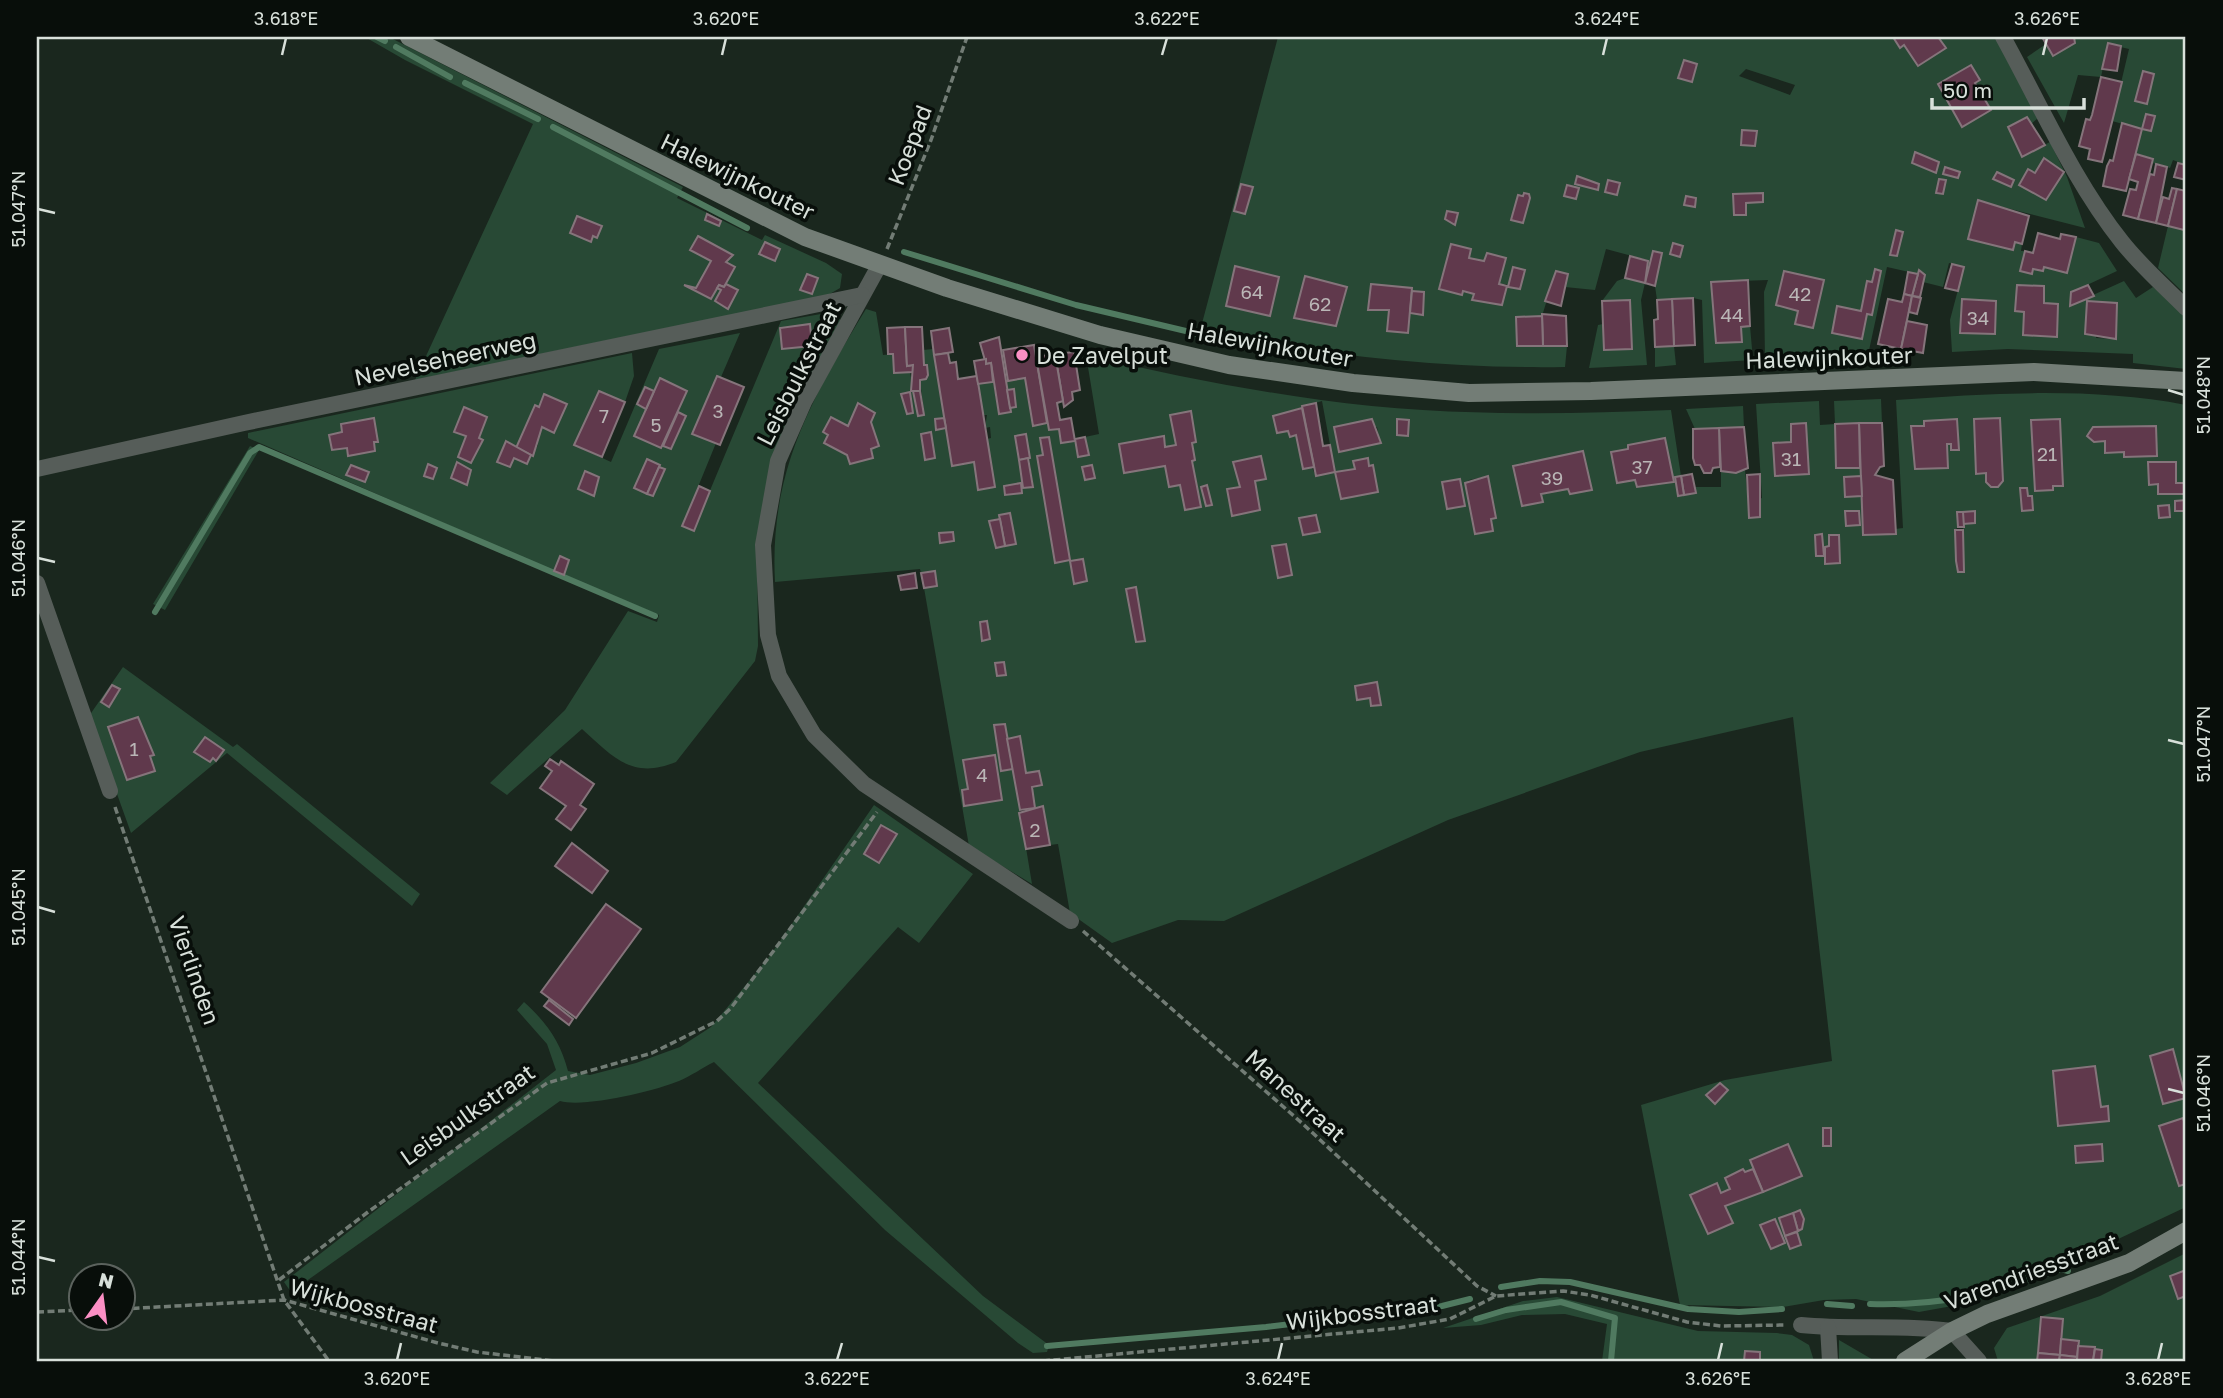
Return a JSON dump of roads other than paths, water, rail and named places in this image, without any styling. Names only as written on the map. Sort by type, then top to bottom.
[{"type":"street","name":"Halewijnkouter","points":[[409,37],[805,237],[1100,335],[1229,365],[1353,383],[1469,393],[1591,391],[2034,372],[2186,381]]},
{"type":"street","points":[[2003,37],[2094,202],[2141,265],[2186,307]]},
{"type":"street","name":"Leisbulkstraat","points":[[880,264],[782,449],[769,501],[763,556],[768,635],[779,676],[814,735],[847,769],[886,800],[1071,921]]},
{"type":"street","name":"Nevelseheerweg","points":[[37,469],[244,423],[862,295]]},
{"type":"street","points":[[37,583],[110,792]]},
{"type":"street","name":"Varendriesstraat","points":[[1801,1325],[1914,1326],[1952,1331],[2013,1303],[2129,1263],[2186,1231]]},
{"type":"street","points":[[1828,1327],[1830,1361]]},
{"type":"street","points":[[1905,1361],[1952,1331],[1979,1361]]},
{"type":"waterway","points":[[377,37],[385,41]]},
{"type":"waterway","points":[[396,47],[450,77]]},
{"type":"waterway","points":[[465,83],[538,119]]},
{"type":"waterway","points":[[553,127],[747,228]]},
{"type":"waterway","points":[[904,252],[1076,305],[1245,345]]},
{"type":"waterway","points":[[1260,348],[1319,357]]},
{"type":"waterway","points":[[155,612],[250,453],[259,447],[655,616]]},
{"type":"waterway","points":[[1870,1304],[1945,1300],[2012,1285],[2061,1269],[2068,1271]]},
{"type":"waterway","points":[[1501,1287],[1540,1281],[1570,1282],[1688,1309],[1739,1312],[1782,1309]]},
{"type":"waterway","points":[[1047,1346],[1266,1327],[1442,1306],[1470,1299]]},
{"type":"waterway","points":[[1476,1319],[1506,1310],[1561,1302],[1615,1318],[1611,1361]]},
{"type":"waterway","points":[[1827,1304],[1852,1306]]},
{"type":"place","name":"De Zavelput","points":[[1022,355]]}]
